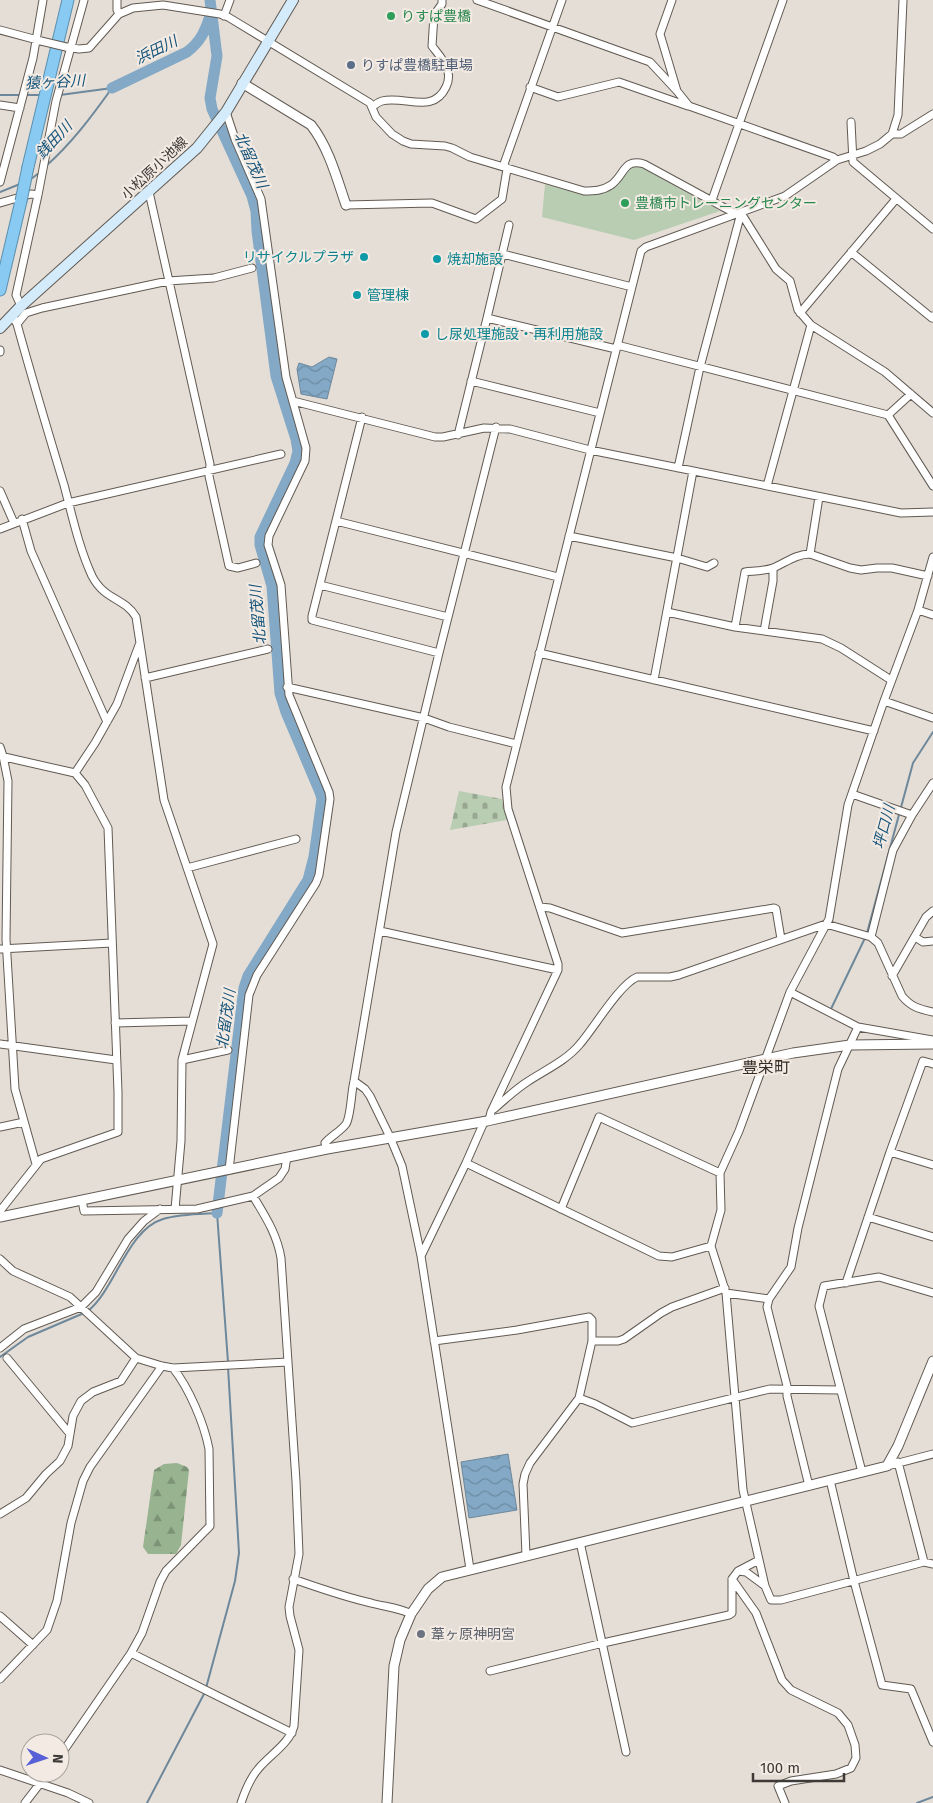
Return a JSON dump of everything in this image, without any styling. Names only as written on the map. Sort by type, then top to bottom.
[{"type":"highway","points":[[0,290],[43,102],[61,0]]},
{"type":"highway","points":[[46,87],[68,0]]},
{"type":"main road","name":"小松原小池線","points":[[0,329],[14,320],[21,306],[197,148],[224,113],[293,0]]},
{"type":"street","points":[[0,182],[39,40],[43,0]]},
{"type":"street","points":[[21,306],[16,295],[56,101],[69,47],[84,0]]},
{"type":"street","points":[[117,0],[119,14]]},
{"type":"street","points":[[222,15],[230,0]]},
{"type":"street","points":[[372,107],[384,100],[426,103],[438,98],[444,92],[449,73],[444,62],[432,46],[434,15],[442,4],[442,0]]},
{"type":"street","points":[[476,0],[650,62],[689,106]]},
{"type":"street","points":[[242,83],[312,125],[326,150],[346,205],[432,203],[476,219],[502,199],[506,169],[504,164],[562,0]]},
{"type":"street","points":[[672,0],[660,34],[677,91]]},
{"type":"street","points":[[712,200],[783,0]]},
{"type":"street","points":[[421,1256],[558,970],[558,964],[508,809],[506,787],[641,251],[646,246],[785,196],[837,160],[866,151],[880,144],[892,134],[898,115],[903,0]]},
{"type":"street","points":[[0,30],[69,47],[85,49],[90,48],[119,14],[133,8],[162,5],[198,10],[222,15],[370,103],[376,117],[392,134],[402,141],[411,144],[445,146],[506,169],[584,191],[598,191],[611,185],[630,163],[644,164],[739,213],[776,269],[790,281],[800,313],[811,325],[885,372],[933,413]]},
{"type":"street","points":[[530,88],[558,97],[619,82],[837,160]]},
{"type":"street","points":[[0,100],[0,105],[20,108]]},
{"type":"street","points":[[224,113],[261,199],[286,377],[306,448],[305,461],[269,536],[268,545],[281,585],[289,695],[325,781],[330,799],[319,875],[257,975],[249,995],[224,1171]]},
{"type":"street","points":[[892,134],[901,134],[933,114]]},
{"type":"street","points":[[851,122],[851,156],[853,162],[933,229]]},
{"type":"street","points":[[149,192],[210,464],[209,476],[229,566],[238,568],[256,563]]},
{"type":"street","points":[[0,203],[31,194],[38,195]]},
{"type":"street","points":[[800,313],[896,199]]},
{"type":"street","points":[[678,468],[700,367],[739,213]]},
{"type":"street","points":[[458,434],[509,225]]},
{"type":"street","points":[[851,252],[932,318],[933,316]]},
{"type":"street","points":[[503,254],[632,286]]},
{"type":"street","points":[[175,1209],[181,1140],[182,1060],[213,944],[164,800],[138,624],[131,609],[106,594],[92,576],[14,320],[26,313],[42,308],[168,282],[214,278],[252,268]]},
{"type":"street","points":[[487,318],[700,367],[888,415],[933,486]]},
{"type":"street","points":[[767,486],[811,325]]},
{"type":"street","points":[[471,381],[600,413]]},
{"type":"street","points":[[888,415],[911,394]]},
{"type":"street","points":[[292,401],[362,417],[435,437],[443,438],[484,428],[510,429],[590,450],[819,497],[901,513],[933,512]]},
{"type":"street","points":[[362,417],[312,620],[439,653]]},
{"type":"street","points":[[327,1149],[326,1143],[329,1138],[345,1125],[349,1115],[350,1094],[354,1081],[396,832],[496,427]]},
{"type":"street","points":[[0,529],[68,502],[281,454]]},
{"type":"street","points":[[654,680],[694,471]]},
{"type":"street","points":[[0,491],[14,523]]},
{"type":"street","points":[[810,554],[819,497]]},
{"type":"street","points":[[22,519],[31,551],[107,722]]},
{"type":"street","points":[[336,521],[558,577]]},
{"type":"street","points":[[569,536],[677,558],[707,567],[714,564]]},
{"type":"street","points":[[734,627],[745,572],[773,568],[802,554],[810,554],[861,570],[892,568],[928,576]]},
{"type":"street","points":[[933,557],[918,610],[891,680],[848,805],[829,920],[790,992],[739,1131],[720,1173],[721,1210],[711,1246],[725,1291],[745,1501],[768,1596],[771,1600],[775,1601],[924,1562],[933,1564]]},
{"type":"street","points":[[764,630],[773,582],[773,568]]},
{"type":"street","points":[[320,585],[448,617]]},
{"type":"street","points":[[918,610],[933,615]]},
{"type":"street","points":[[667,612],[734,627],[828,641],[891,680]]},
{"type":"street","points":[[76,773],[117,704],[140,642]]},
{"type":"street","points":[[145,678],[268,650]]},
{"type":"street","points":[[539,653],[874,731]]},
{"type":"street","points":[[287,686],[424,718],[449,727],[516,744]]},
{"type":"street","points":[[884,701],[933,718]]},
{"type":"street","points":[[0,748],[8,781],[3,949],[13,1046],[14,1089],[36,1164]]},
{"type":"street","points":[[0,1211],[40,1159],[118,1132],[108,828],[85,785],[76,773],[2,756]]},
{"type":"street","points":[[870,937],[893,850],[912,815],[933,783]]},
{"type":"street","points":[[852,794],[912,815]]},
{"type":"street","points":[[187,868],[296,839]]},
{"type":"street","points":[[540,907],[550,908],[622,933],[774,908],[776,909],[781,938]]},
{"type":"street","points":[[892,976],[926,917],[933,911]]},
{"type":"street","points":[[488,1118],[514,1091],[570,1055],[633,979],[637,977],[670,977],[679,975],[781,938],[826,924],[870,937],[878,943],[902,996],[917,1009],[933,1012]]},
{"type":"street","points":[[380,931],[558,970]]},
{"type":"street","points":[[915,937],[923,942],[933,941]]},
{"type":"street","points":[[3,949],[112,943]]},
{"type":"street","points":[[790,992],[858,1027],[933,1040]]},
{"type":"street","points":[[115,1023],[192,1021]]},
{"type":"street","points":[[809,1486],[787,1396],[788,1389],[767,1307],[769,1299],[791,1267],[798,1228],[838,1069],[858,1027]]},
{"type":"street","points":[[0,1044],[116,1060]]},
{"type":"street","points":[[0,1217],[792,1054],[850,1045],[933,1044]]},
{"type":"street","points":[[182,1060],[228,1050]]},
{"type":"street","points":[[846,1282],[923,1061],[933,1064]]},
{"type":"street","points":[[354,1081],[365,1089],[370,1096],[402,1166],[421,1256],[470,1569]]},
{"type":"street","points":[[561,1209],[599,1117],[720,1173]]},
{"type":"street","points":[[0,1127],[24,1122]]},
{"type":"street","points":[[890,1152],[933,1165]]},
{"type":"street","points":[[82,1200],[84,1211],[197,1209],[253,1196],[279,1178],[285,1169],[287,1157]]},
{"type":"street","points":[[466,1163],[659,1256],[672,1257],[711,1246]]},
{"type":"street","points":[[240,1803],[248,1784],[258,1769],[288,1740],[292,1733],[299,1650],[289,1607],[293,1579],[299,1564],[299,1554],[279,1244],[272,1227],[253,1196]]},
{"type":"street","points":[[0,1348],[24,1330],[84,1310],[128,1239],[144,1221],[160,1209]]},
{"type":"street","points":[[868,1217],[933,1236]]},
{"type":"street","points":[[0,1259],[13,1271],[70,1297],[136,1358],[173,1368],[288,1362]]},
{"type":"street","points":[[862,1472],[819,1306],[824,1286],[879,1277],[933,1293]]},
{"type":"street","points":[[592,1340],[618,1341],[624,1339],[672,1307],[725,1291],[769,1299]]},
{"type":"street","points":[[434,1341],[517,1330],[589,1317],[592,1320],[592,1340],[579,1398],[530,1463],[524,1474],[526,1555]]},
{"type":"street","points":[[7,1358],[70,1434]]},
{"type":"street","points":[[0,1514],[26,1498],[46,1474],[60,1461],[68,1446],[73,1416],[81,1401],[94,1392],[121,1381],[136,1358]]},
{"type":"street","points":[[887,1466],[898,1446],[933,1361]]},
{"type":"street","points":[[0,1680],[47,1630],[52,1620],[71,1523],[90,1467],[162,1366]]},
{"type":"street","points":[[70,1741],[131,1653],[142,1633],[160,1582],[166,1571],[210,1526],[210,1449],[208,1440],[187,1390],[173,1368]]},
{"type":"street","points":[[579,1398],[596,1404],[632,1423],[770,1389],[840,1390]]},
{"type":"street","points":[[387,1803],[394,1666],[400,1640],[412,1614],[428,1589],[442,1577],[933,1454]]},
{"type":"street","points":[[898,1462],[924,1562]]},
{"type":"street","points":[[830,1480],[854,1581],[882,1685],[911,1689],[933,1742]]},
{"type":"street","points":[[580,1542],[626,1752]]},
{"type":"street","points":[[490,1671],[729,1615],[732,1613],[732,1580],[738,1571],[759,1560]]},
{"type":"street","points":[[738,1571],[746,1572],[765,1586]]},
{"type":"street","points":[[293,1579],[330,1592],[378,1605],[400,1608],[412,1614]]},
{"type":"street","points":[[732,1580],[756,1613],[782,1680],[791,1690],[838,1713],[848,1725],[855,1745],[856,1758],[851,1768],[836,1774],[791,1781],[778,1786],[785,1803]]},
{"type":"street","points":[[0,1616],[33,1645]]},
{"type":"street","points":[[131,1653],[292,1733]]},
{"type":"street","points":[[0,1770],[68,1793],[86,1802]]},
{"type":"street","points":[[25,1803],[40,1784]]},
{"type":"green space","name":"豊橋市トレーニングセンター","points":[[637,165],[720,211],[634,240],[542,217],[545,184],[593,195],[610,190],[629,170]]},
{"type":"green space","points":[[459,791],[502,799],[507,820],[450,830]]},
{"type":"green space","points":[[177,1463],[187,1467],[189,1470],[181,1545],[176,1554],[148,1554],[143,1547],[154,1470],[164,1464]]},
{"type":"water","points":[[329,357],[337,359],[327,399],[301,394],[297,369],[299,363],[312,367]]},
{"type":"water","points":[[508,1454],[517,1510],[469,1518],[461,1462]]},
{"type":"waterway","name":"北留茂川","points":[[210,0],[217,56],[210,98],[212,109],[252,196],[256,211],[276,376],[298,451],[295,463],[260,537],[260,545],[272,586],[280,693],[322,799],[314,857],[308,880],[248,976],[244,988],[217,1213]]},
{"type":"waterway","name":"浜田川","points":[[112,88],[187,52],[202,36],[210,16]]},
{"type":"waterway","name":"猿ヶ谷川","points":[[60,95],[112,88]]},
{"type":"waterway","name":"銭田川","points":[[46,166],[73,139],[112,88]]},
{"type":"waterway","name":"猿ヶ谷川","points":[[0,95],[20,95]]},
{"type":"waterway","name":"猿ヶ谷川","points":[[25,95],[40,95]]},
{"type":"waterway","name":"銭田川","points":[[31,179],[39,173]]},
{"type":"waterway","name":"銭田川","points":[[0,192],[20,184]]},
{"type":"waterway","name":"坪口川","points":[[867,933],[913,763],[933,732]]},
{"type":"waterway","name":"坪口川","points":[[830,1011],[865,938]]},
{"type":"waterway","points":[[88,1311],[98,1301],[131,1247],[151,1225],[163,1219],[176,1216],[217,1213],[228,1362]]},
{"type":"waterway","points":[[0,1357],[28,1337],[84,1313]]},
{"type":"waterway","points":[[206,1688],[235,1581],[239,1553],[228,1367]]},
{"type":"waterway","points":[[147,1803],[205,1692]]},
{"type":"waterway","points":[[917,1803],[933,1797]]},
{"type":"place","name":"りすぱ豊橋","points":[[391,16]]},
{"type":"place","name":"りすぱ豊橋駐車場","points":[[351,65]]},
{"type":"place","name":"豊橋市トレーニングセンター","points":[[625,203]]},
{"type":"place","name":"リサイクルプラザ","points":[[364,257]]},
{"type":"place","name":"焼却施設","points":[[437,259]]},
{"type":"place","name":"管理棟","points":[[357,295]]},
{"type":"place","name":"し尿処理施設・再利用施設","points":[[425,334]]},
{"type":"place","name":"葦ヶ原神明宮","points":[[421,1634]]},
{"type":"district","name":"豊栄町","points":[[766,1067]]}]
